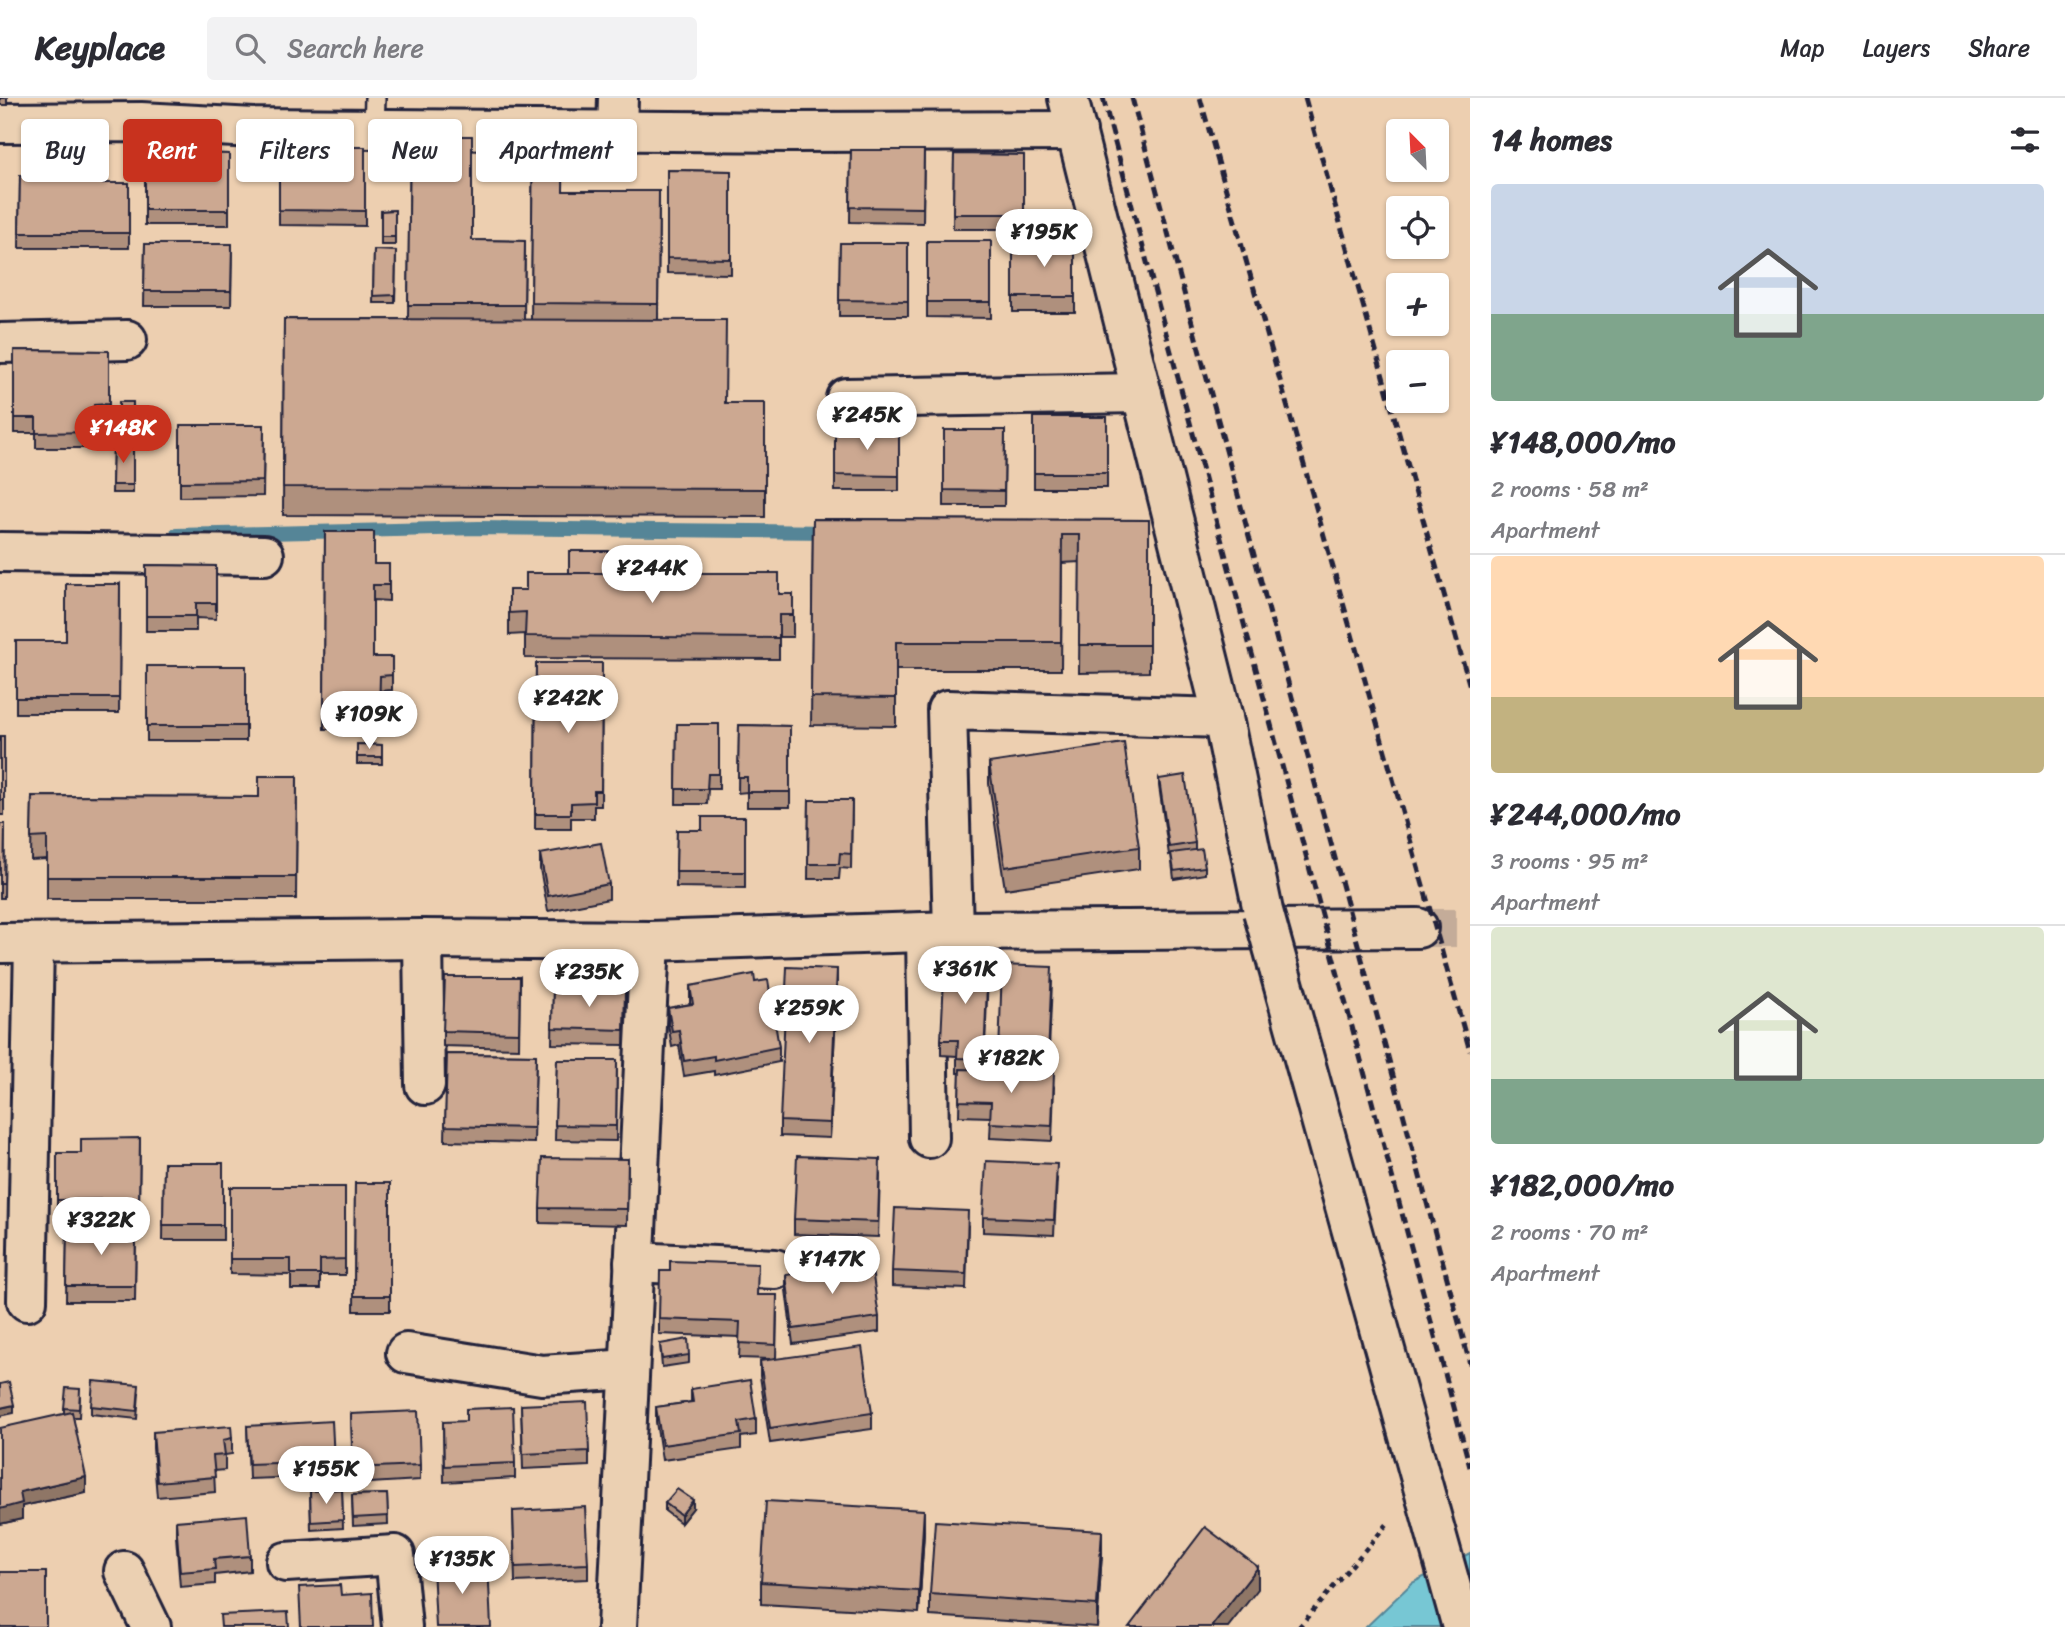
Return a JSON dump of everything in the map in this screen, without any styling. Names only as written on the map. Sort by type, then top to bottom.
[{"type":"street","points":[[0,123],[141,110],[254,128],[375,113],[1072,115],[1223,718],[1263,911],[1462,1627]]},
{"type":"street","points":[[0,344],[127,340]]},
{"type":"street","points":[[846,398],[1142,393]]},
{"type":"street","points":[[0,552],[264,555]]},
{"type":"street","points":[[929,1138],[947,710],[1223,718]]},
{"type":"street","points":[[27,1301],[17,943],[424,939],[650,941],[939,932],[1418,928]]},
{"type":"street","points":[[424,939],[425,1085]]},
{"type":"street","points":[[617,1627],[650,941]]},
{"type":"street","points":[[634,1262],[775,1269]]},
{"type":"street","points":[[406,1353],[542,1375],[629,1369]]},
{"type":"street","points":[[286,1562],[395,1555],[402,1627]]},
{"type":"street","points":[[124,1571],[151,1627]]},
{"type":"path","points":[[1299,1627],[1369,1541],[1427,1497]]},
{"type":"water","points":[[1470,1553],[1470,1623],[1459,1627],[1366,1627],[1412,1583]]},
{"type":"building","points":[[462,136],[472,136],[472,240],[525,241],[524,305],[408,305],[409,182],[462,182]]},
{"type":"building","points":[[354,147],[365,147],[365,211],[279,210],[279,182],[354,182]]},
{"type":"building","points":[[851,150],[924,150],[923,208],[850,207]]},
{"type":"building","points":[[222,154],[229,154],[229,210],[145,210],[145,182],[222,182]]},
{"type":"building","points":[[954,154],[1024,155],[1024,214],[953,214]]},
{"type":"building","points":[[667,170],[731,171],[731,259],[667,258]]},
{"type":"building","points":[[20,175],[21,182],[129,183],[129,233],[19,233]]},
{"type":"building","points":[[532,182],[563,182],[563,191],[659,191],[658,304],[531,303]]},
{"type":"building","points":[[395,210],[395,237],[381,237],[381,211]]},
{"type":"building","points":[[1013,240],[1075,241],[1075,297],[1013,297]]},
{"type":"building","points":[[927,241],[991,241],[991,302],[927,302]]},
{"type":"building","points":[[840,243],[908,243],[908,301],[839,300]]},
{"type":"building","points":[[145,244],[232,244],[231,291],[144,291]]},
{"type":"building","points":[[374,250],[396,251],[395,295],[373,296]]},
{"type":"building","points":[[284,319],[726,320],[725,403],[765,403],[765,489],[283,487]]},
{"type":"building","points":[[14,350],[109,351],[109,404],[94,405],[94,432],[36,433],[36,418],[14,418]]},
{"type":"building","points":[[119,402],[133,402],[132,438],[119,438]]},
{"type":"building","points":[[1034,417],[1107,417],[1107,473],[1034,473]]},
{"type":"building","points":[[180,425],[264,425],[263,481],[180,482]]},
{"type":"building","points":[[835,429],[899,429],[899,476],[835,475]]},
{"type":"building","points":[[944,430],[1005,430],[1004,491],[944,490]]},
{"type":"building","points":[[113,444],[133,445],[133,485],[112,485]]},
{"type":"building","points":[[813,519],[1149,520],[1149,645],[1079,645],[1080,535],[1062,535],[1061,642],[896,642],[896,698],[811,697]]},
{"type":"building","points":[[325,532],[374,532],[374,564],[389,564],[389,585],[373,585],[373,657],[392,657],[392,675],[380,676],[379,714],[324,713]]},
{"type":"building","points":[[569,551],[608,551],[608,573],[569,573]]},
{"type":"building","points":[[146,565],[216,566],[216,603],[196,603],[196,616],[146,616]]},
{"type":"building","points":[[526,573],[779,573],[779,594],[793,594],[793,615],[779,615],[779,638],[525,636],[526,612],[509,613],[509,590],[526,590]]},
{"type":"building","points":[[66,584],[120,584],[119,698],[16,698],[16,641],[66,641]]},
{"type":"building","points":[[536,663],[602,663],[601,791],[594,791],[594,802],[571,803],[571,814],[535,814]]},
{"type":"building","points":[[147,666],[246,666],[246,726],[147,726]]},
{"type":"building","points":[[677,724],[719,724],[719,774],[708,774],[707,789],[676,789]]},
{"type":"building","points":[[739,725],[790,726],[790,792],[747,792],[747,777],[738,777]]},
{"type":"building","points":[[0,736],[4,736],[4,800],[0,800]]},
{"type":"building","points":[[1124,743],[1139,847],[1005,867],[989,763]]},
{"type":"building","points":[[357,744],[382,745],[382,757],[357,757]]},
{"type":"building","points":[[1185,775],[1195,843],[1169,847],[1159,779]]},
{"type":"building","points":[[259,776],[297,776],[296,877],[47,877],[47,837],[31,838],[32,796],[259,797]]},
{"type":"building","points":[[809,800],[852,800],[851,854],[840,853],[839,864],[808,864]]},
{"type":"building","points":[[702,817],[745,817],[745,872],[676,872],[677,830],[702,830]]},
{"type":"building","points":[[0,824],[5,824],[4,883],[0,883]]},
{"type":"building","points":[[601,843],[609,884],[548,896],[540,854]]},
{"type":"building","points":[[1202,849],[1205,867],[1174,871],[1171,853]]},
{"type":"building","points":[[945,958],[988,960],[984,1059],[957,1058],[958,1040],[941,1040]]},
{"type":"building","points":[[1002,965],[1052,967],[1048,1057],[999,1055]]},
{"type":"building","points":[[787,967],[837,969],[830,1123],[780,1121]]},
{"type":"building","points":[[754,974],[755,982],[768,980],[779,1047],[714,1060],[714,1056],[684,1061],[679,1030],[672,1031],[668,1008],[693,1004],[690,986]]},
{"type":"building","points":[[445,977],[520,977],[519,1033],[443,1031]]},
{"type":"building","points":[[553,989],[625,990],[624,1030],[552,1028]]},
{"type":"building","points":[[447,1054],[536,1055],[534,1128],[445,1126]]},
{"type":"building","points":[[557,1060],[617,1060],[616,1126],[555,1125]]},
{"type":"building","points":[[960,1069],[1054,1072],[1052,1126],[990,1123],[991,1102],[959,1101]]},
{"type":"building","points":[[140,1138],[139,1199],[57,1200],[57,1153],[81,1153],[81,1139]]},
{"type":"building","points":[[797,1156],[880,1159],[878,1222],[794,1219]]},
{"type":"building","points":[[542,1158],[628,1159],[627,1209],[540,1208]]},
{"type":"building","points":[[986,1161],[1057,1164],[1054,1220],[983,1217]]},
{"type":"building","points":[[164,1163],[223,1163],[223,1225],[163,1225]]},
{"type":"building","points":[[355,1183],[390,1183],[390,1296],[354,1296]]},
{"type":"building","points":[[230,1187],[345,1187],[345,1259],[320,1260],[320,1274],[291,1274],[291,1259],[230,1259]]},
{"type":"building","points":[[895,1208],[968,1211],[966,1274],[892,1271]]},
{"type":"building","points":[[136,1228],[135,1286],[66,1286],[67,1229]]},
{"type":"building","points":[[670,1261],[758,1264],[757,1295],[777,1295],[776,1345],[739,1343],[740,1322],[659,1319],[660,1271],[670,1271]]},
{"type":"building","points":[[871,1263],[879,1317],[793,1329],[786,1275]]},
{"type":"building","points":[[688,1339],[689,1355],[662,1359],[660,1344]]},
{"type":"building","points":[[862,1347],[872,1413],[770,1428],[760,1361]]},
{"type":"building","points":[[750,1380],[756,1419],[739,1422],[741,1434],[662,1445],[656,1407],[693,1402],[691,1389]]},
{"type":"building","points":[[93,1381],[139,1385],[137,1411],[91,1406]]},
{"type":"building","points":[[9,1382],[14,1405],[0,1408],[0,1384]]},
{"type":"building","points":[[66,1388],[80,1389],[79,1409],[64,1408]]},
{"type":"building","points":[[587,1402],[589,1451],[523,1454],[521,1405]]},
{"type":"building","points":[[513,1407],[515,1463],[444,1466],[443,1422],[466,1421],[466,1409]]},
{"type":"building","points":[[418,1411],[420,1465],[353,1468],[351,1414]]},
{"type":"building","points":[[72,1412],[86,1477],[20,1492],[22,1503],[0,1509],[0,1428]]},
{"type":"building","points":[[332,1421],[334,1461],[249,1464],[247,1426]]},
{"type":"building","points":[[231,1426],[232,1438],[223,1440],[225,1455],[213,1456],[215,1477],[157,1482],[153,1432]]},
{"type":"building","points":[[342,1489],[343,1520],[311,1522],[310,1491]]},
{"type":"building","points":[[677,1489],[693,1500],[681,1515],[665,1503]]},
{"type":"building","points":[[387,1494],[388,1516],[353,1518],[352,1495]]},
{"type":"building","points":[[766,1501],[924,1510],[919,1591],[761,1582]]},
{"type":"building","points":[[585,1507],[588,1564],[515,1567],[513,1511]]},
{"type":"building","points":[[247,1515],[250,1556],[214,1559],[215,1569],[180,1572],[176,1521]]},
{"type":"building","points":[[935,1521],[1102,1531],[1097,1605],[930,1594]]},
{"type":"building","points":[[1205,1527],[1258,1567],[1211,1627],[1129,1627]]},
{"type":"building","points":[[488,1563],[491,1627],[436,1627],[433,1566]]},
{"type":"building","points":[[0,1572],[46,1572],[46,1627],[0,1627]]},
{"type":"building","points":[[340,1585],[341,1595],[372,1593],[373,1627],[301,1627],[299,1587]]},
{"type":"building","points":[[288,1612],[289,1627],[221,1627],[220,1615]]},
{"type":"waterway","points":[[176,535],[479,528],[831,532]]},
{"type":"tunnel","points":[[1418,928],[1470,928]]},
{"type":"railway","points":[[1103,98],[1470,1467]]},
{"type":"railway","points":[[1132,98],[1470,1364]]},
{"type":"railway","points":[[1200,98],[1470,1051]]},
{"type":"railway","points":[[1305,98],[1470,687]]}]
